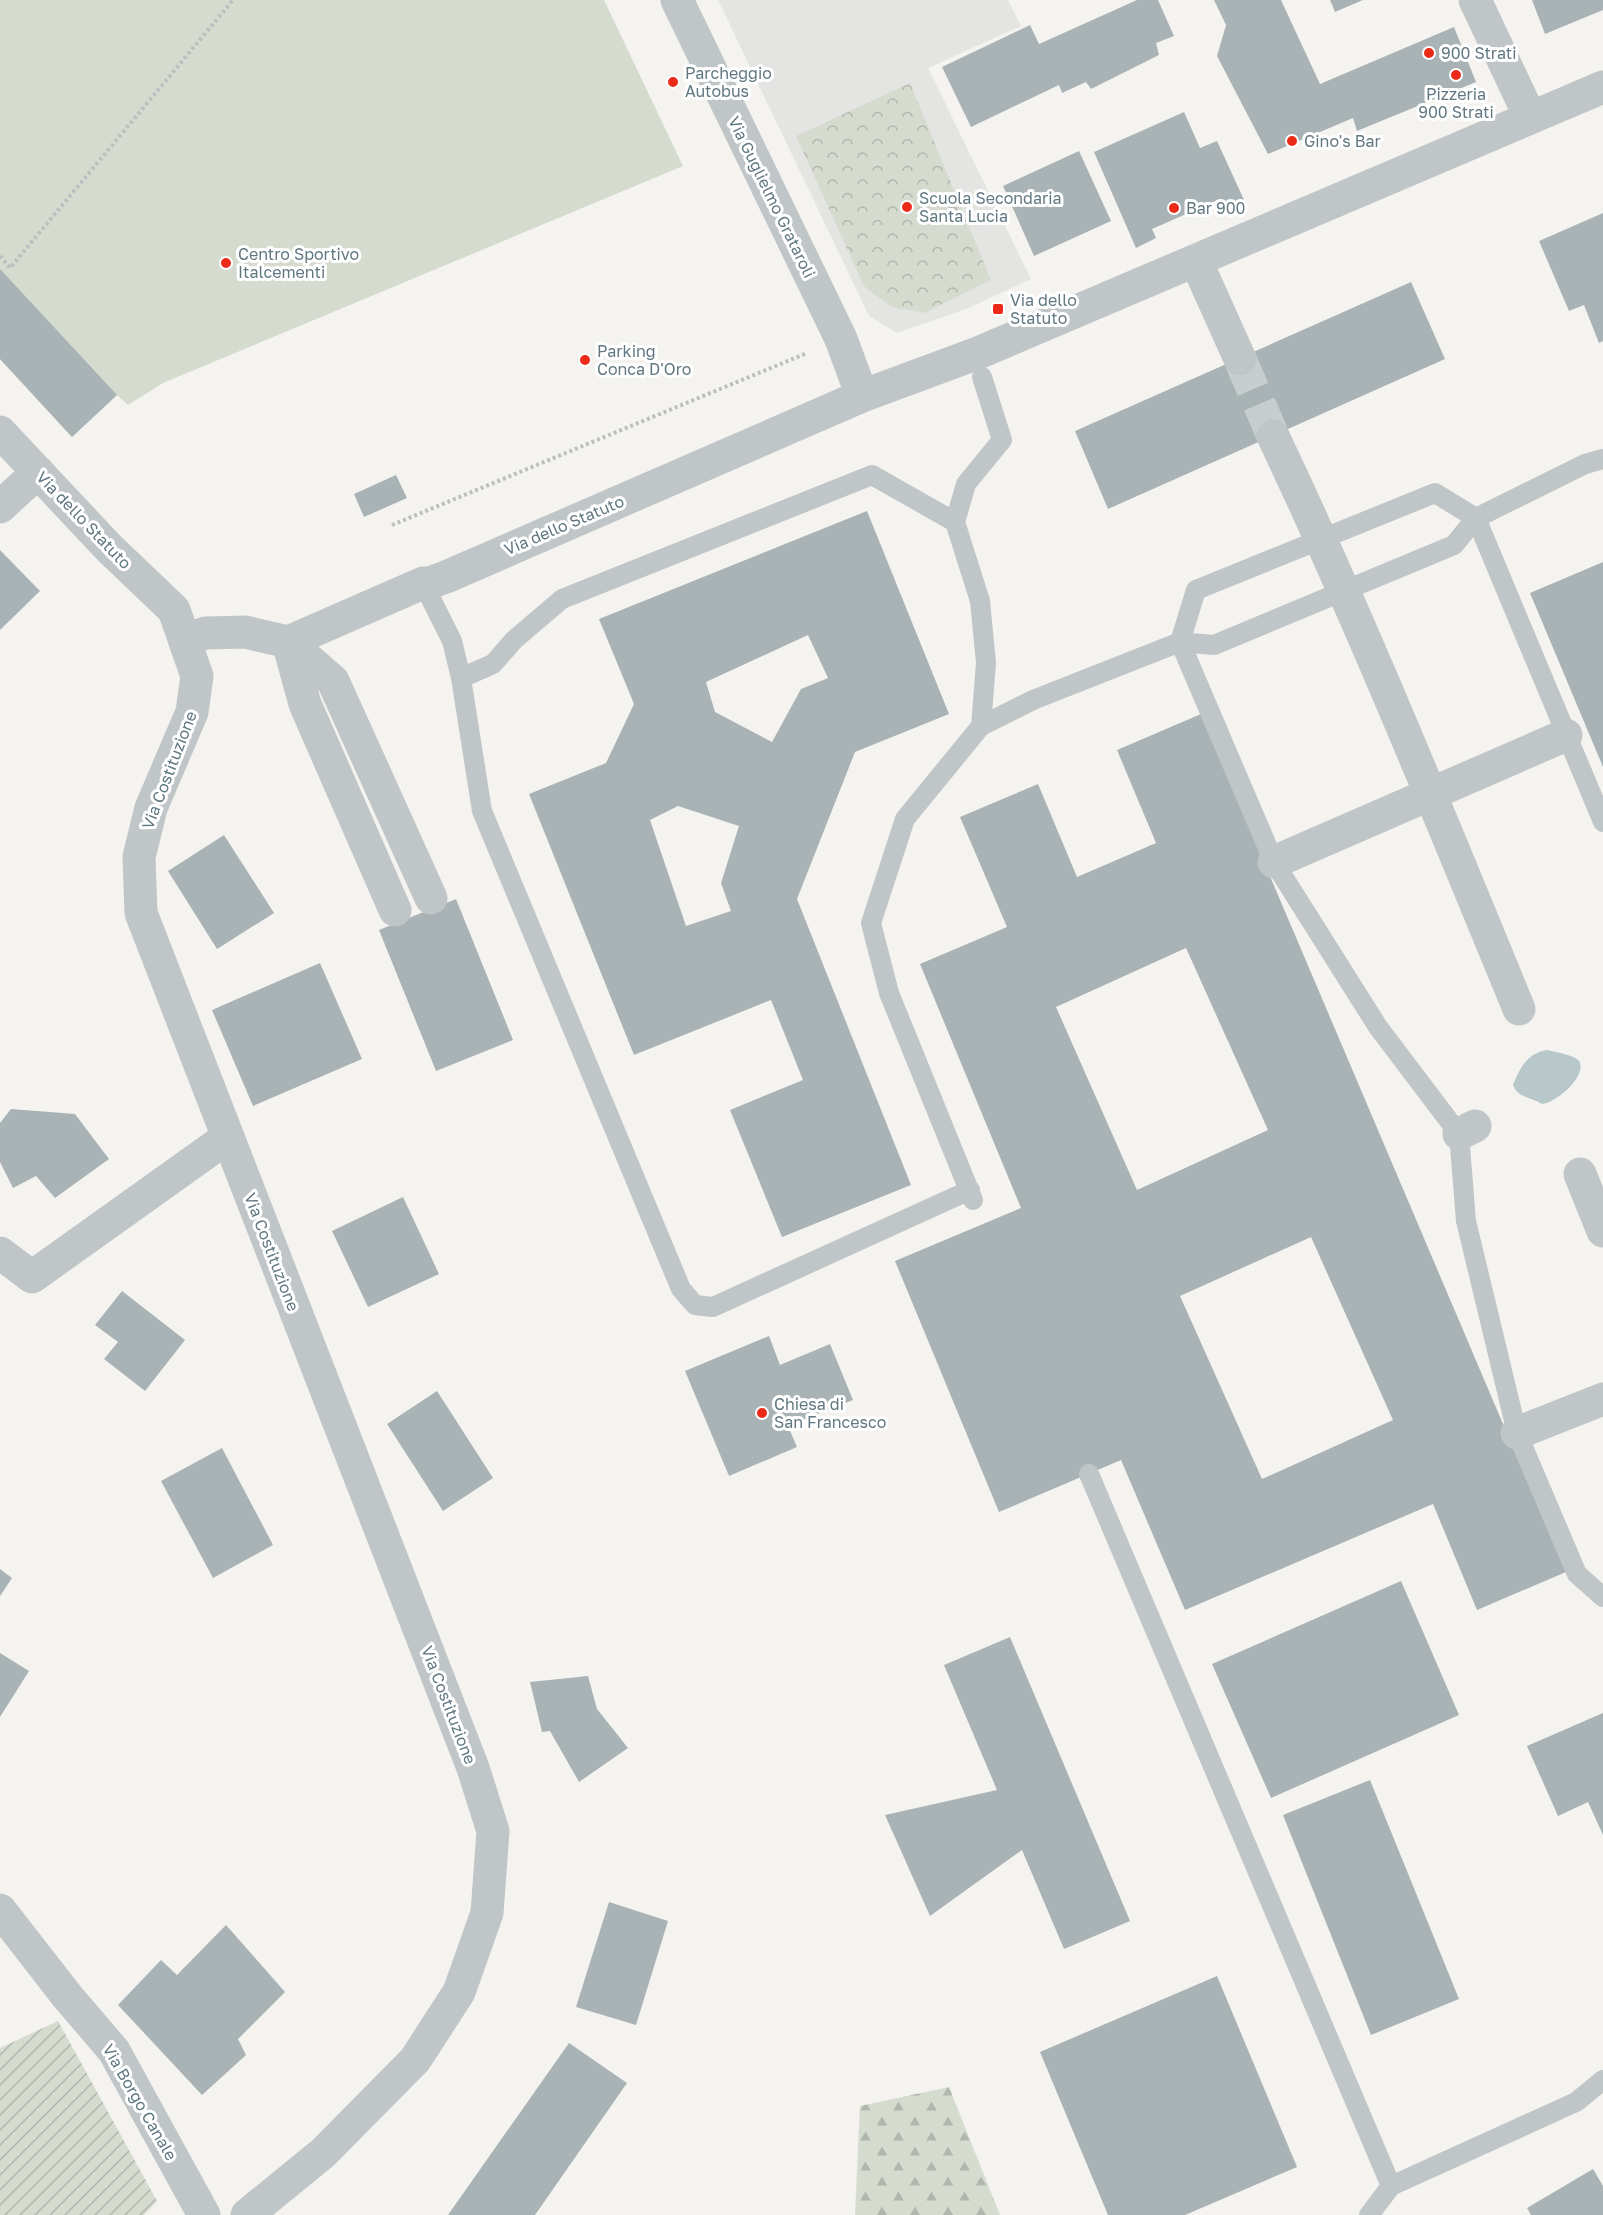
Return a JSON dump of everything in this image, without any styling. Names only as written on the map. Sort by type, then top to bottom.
[{"type":"street","name":"Via Guglielmo Grataroli","points":[[677,0],[841,339],[862,396]]},
{"type":"street","points":[[1475,0],[1530,117]]},
{"type":"street","name":"Via dello Statuto","points":[[288,642],[423,583],[429,583],[457,572],[862,396],[980,365],[1196,261],[1603,87]]},
{"type":"street","points":[[1196,261],[1240,359]]},
{"type":"street","name":"Via dello Statuto","points":[[0,432],[109,548],[174,610],[185,640]]},
{"type":"street","points":[[1273,436],[1322,540],[1519,1009]]},
{"type":"street","points":[[0,507],[38,472]]},
{"type":"street","points":[[185,640],[206,633],[245,632],[288,642],[333,681],[431,898]]},
{"type":"street","name":"Via Costituzione","points":[[185,640],[197,676],[192,712],[151,808],[139,857],[141,913],[473,1768],[493,1831],[487,1913],[459,1992],[415,2060],[323,2153],[247,2215]]},
{"type":"street","points":[[288,642],[305,704],[395,910]]},
{"type":"street","points":[[1274,862],[1566,735]]},
{"type":"street","points":[[0,1253],[32,1277],[228,1137]]},
{"type":"street","points":[[1580,1174],[1603,1232]]},
{"type":"street","points":[[1517,1433],[1603,1398]]},
{"type":"street","name":"Via Borgo Canale","points":[[0,1910],[67,1996],[114,2051],[204,2215]]},
{"type":"lane","points":[[980,365],[1002,440],[966,484],[955,522],[980,601],[987,663],[981,726]]},
{"type":"lane","points":[[423,583],[452,641],[461,678],[482,811],[681,1288],[695,1305],[713,1307],[971,1195],[890,993],[871,923],[905,819],[981,726],[1033,700],[1180,642],[1214,645],[1454,545],[1476,518],[1585,464],[1603,459]]},
{"type":"lane","points":[[461,678],[493,664],[514,640],[562,599],[872,475],[955,522]]},
{"type":"lane","points":[[1603,822],[1476,518],[1435,492],[1196,590],[1180,642],[1274,862],[1378,1027],[1467,1130],[1466,1221],[1517,1433],[1577,1574],[1603,1597]]},
{"type":"lane","points":[[1089,1474],[1391,2186]]},
{"type":"lane","points":[[1369,2215],[1391,2186],[1576,2102],[1603,2080]]},
{"type":"path","points":[[0,256],[10,268],[233,0]]},
{"type":"path","points":[[392,525],[841,339]]},
{"type":"shaded area","name":"Scuola Secondaria Santa Lucia","points":[[718,0],[1008,0],[1021,26],[928,68],[1031,279],[966,309],[897,333],[869,316]]},
{"type":"shaded area","points":[[1547,1050],[1573,1057],[1579,1061],[1581,1067],[1569,1088],[1555,1099],[1542,1104],[1521,1095],[1513,1085],[1525,1062],[1535,1054]]},
{"type":"green space","name":"Centro Sportivo Italcementi","points":[[0,0],[604,0],[683,166],[163,383],[128,405],[117,395],[72,437],[0,359]]},
{"type":"green space","points":[[910,83],[991,280],[925,313],[891,307],[864,286],[796,136]]},
{"type":"green space","points":[[58,2021],[157,2201],[144,2215],[0,2215],[0,2048]]},
{"type":"green space","points":[[949,2087],[1000,2215],[855,2215],[860,2106]]},
{"type":"building","points":[[1137,0],[1158,0],[1174,36],[1156,43],[1159,55],[1091,89],[1086,82],[1062,93],[1059,85],[971,127],[942,67],[1030,25],[1039,44]]},
{"type":"building","points":[[1214,0],[1281,0],[1320,84],[1454,27],[1476,82],[1357,131],[1353,118],[1268,154],[1217,56],[1226,25]]},
{"type":"building","points":[[1330,0],[1363,0],[1335,12]]},
{"type":"building","points":[[1532,0],[1603,0],[1603,10],[1545,34]]},
{"type":"building","points":[[1184,112],[1200,148],[1217,141],[1245,202],[1225,211],[1220,199],[1152,229],[1156,238],[1136,248],[1094,152]]},
{"type":"building","points":[[1079,151],[1111,221],[1034,256],[1003,186]]},
{"type":"building","points":[[1603,213],[1603,341],[1599,343],[1584,305],[1569,311],[1539,241]]},
{"type":"building","points":[[0,269],[117,395],[72,437],[0,359]]},
{"type":"building","points":[[1411,282],[1445,359],[1108,509],[1075,431]]},
{"type":"building","points":[[396,475],[407,498],[364,517],[354,494]]},
{"type":"building","points":[[867,511],[949,714],[855,752],[797,899],[911,1185],[782,1237],[730,1110],[803,1080],[771,1000],[634,1055],[529,794],[606,763],[634,704],[599,619]],"holes":[[[808,635],[828,678],[801,689],[772,742],[715,712],[706,682]],[[678,806],[739,826],[721,883],[731,911],[686,926],[650,820]]]},
{"type":"building","points":[[0,550],[40,591],[0,630]]},
{"type":"building","points":[[1603,562],[1603,767],[1530,593]]},
{"type":"building","points":[[1201,714],[1566,1572],[1477,1610],[1433,1504],[1185,1610],[1121,1460],[999,1512],[895,1261],[1021,1208],[920,964],[1007,927],[960,817],[1038,784],[1077,877],[1156,843],[1117,750]],"holes":[[[1186,948],[1268,1130],[1137,1190],[1056,1007]],[[1311,1237],[1393,1420],[1262,1479],[1180,1296]]]},
{"type":"building","points":[[224,835],[274,913],[217,949],[168,871]]},
{"type":"building","points":[[456,899],[513,1040],[436,1071],[379,930]]},
{"type":"building","points":[[320,963],[362,1059],[253,1106],[212,1010]]},
{"type":"building","points":[[11,1109],[75,1114],[109,1159],[55,1198],[36,1176],[13,1188],[0,1162],[0,1123]]},
{"type":"building","points":[[403,1197],[439,1274],[368,1307],[332,1231]]},
{"type":"building","points":[[122,1291],[185,1340],[145,1391],[104,1359],[118,1342],[95,1325]]},
{"type":"building","name":"Chiesa di San Francesco","points":[[769,1336],[780,1365],[830,1344],[853,1400],[788,1426],[797,1447],[729,1476],[685,1371]]},
{"type":"building","points":[[437,1391],[493,1478],[443,1511],[387,1424]]},
{"type":"building","points":[[222,1448],[273,1545],[213,1578],[161,1481]]},
{"type":"building","points":[[0,1569],[12,1578],[0,1596]]},
{"type":"building","points":[[1401,1581],[1459,1715],[1271,1798],[1212,1664]]},
{"type":"building","points":[[1010,1637],[1130,1921],[1064,1949],[1022,1850],[930,1916],[885,1815],[997,1790],[944,1665]]},
{"type":"building","points":[[0,1653],[29,1671],[0,1717]]},
{"type":"building","points":[[588,1676],[597,1709],[628,1748],[579,1782],[550,1731],[542,1732],[530,1682]]},
{"type":"building","points":[[1603,1713],[1603,1835],[1588,1802],[1558,1816],[1527,1746]]},
{"type":"building","points":[[1370,1780],[1459,1999],[1371,2035],[1283,1815]]},
{"type":"building","points":[[609,1902],[668,1921],[636,2025],[576,2007]]},
{"type":"building","points":[[226,1925],[285,1992],[238,2039],[246,2055],[202,2095],[118,2005],[161,1960],[177,1975]]},
{"type":"building","points":[[1217,1976],[1297,2167],[1185,2215],[1108,2215],[1040,2052]]},
{"type":"building","points":[[569,2043],[627,2083],[535,2215],[448,2215]]},
{"type":"building","points":[[1593,2169],[1603,2186],[1603,2215],[1531,2215],[1527,2208]]},
{"type":"tunnel","points":[[1240,359],[1273,436]]},
{"type":"place","name":"900 Strati","points":[[1429,53]]},
{"type":"place","name":"Pizzeria 900 Strati","points":[[1456,75]]},
{"type":"place","name":"Parcheggio Autobus","points":[[673,82]]},
{"type":"place","name":"Gino's Bar","points":[[1292,141]]},
{"type":"place","name":"Scuola Secondaria Santa Lucia","points":[[907,207]]},
{"type":"place","name":"Bar 900","points":[[1174,208]]},
{"type":"place","name":"Centro Sportivo Italcementi","points":[[226,263]]},
{"type":"place","name":"Via dello Statuto","points":[[998,309]]},
{"type":"place","name":"Parking Conca D'Oro","points":[[585,360]]},
{"type":"place","name":"Chiesa di San Francesco","points":[[762,1413]]}]
